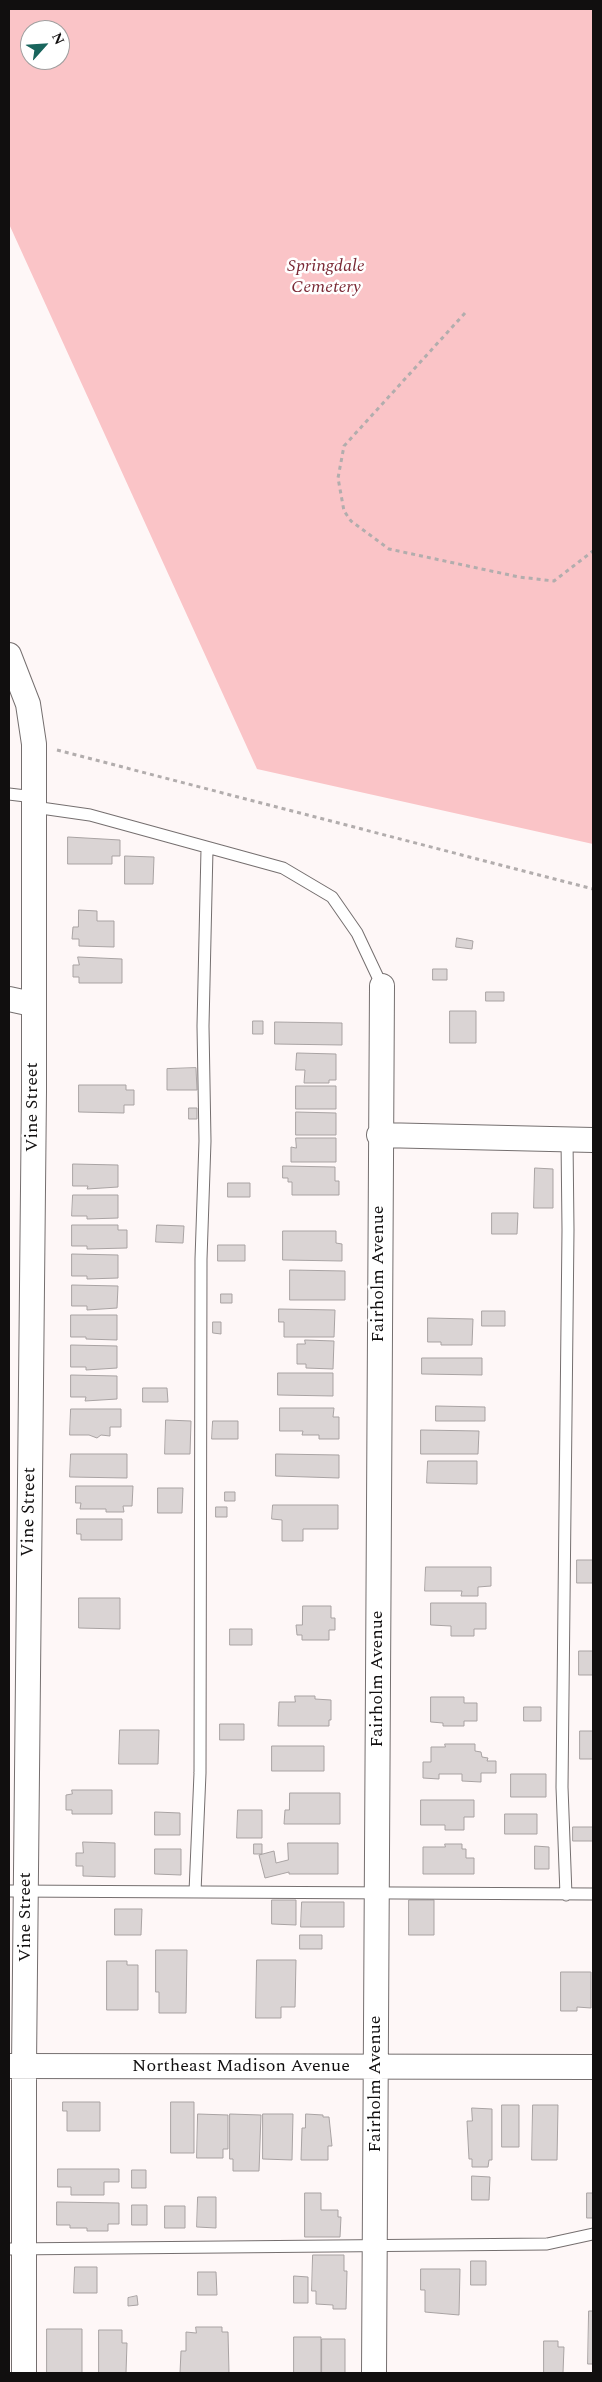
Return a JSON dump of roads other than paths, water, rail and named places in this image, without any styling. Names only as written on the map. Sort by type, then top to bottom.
[{"type":"street","name":"Vine Street","points":[[9,654],[28,704],[32,727],[34,802],[32,1004],[34,1090],[17,1891],[16,2249],[24,2373]]},
{"type":"street","name":"Fairholm Avenue","points":[[374,2373],[379,1135],[382,986]]},
{"type":"street","points":[[9,1000],[32,1004]]},
{"type":"street","points":[[379,1135],[593,1140]]},
{"type":"street","name":"Northeast Madison Avenue","points":[[17,2066],[593,2067]]},
{"type":"lane","points":[[9,794],[283,868],[332,897],[357,933],[382,986]]},
{"type":"lane","points":[[196,1892],[200,1773],[200,1269],[205,1141],[203,1026],[208,849]]},
{"type":"lane","points":[[566,1895],[562,1787],[568,1230],[567,1139]]},
{"type":"lane","points":[[17,1891],[593,1894]]},
{"type":"lane","points":[[16,2249],[375,2244],[547,2244],[593,2234]]},
{"type":"park label","name":"Springdale Cemetery","points":[[326,277]]}]
